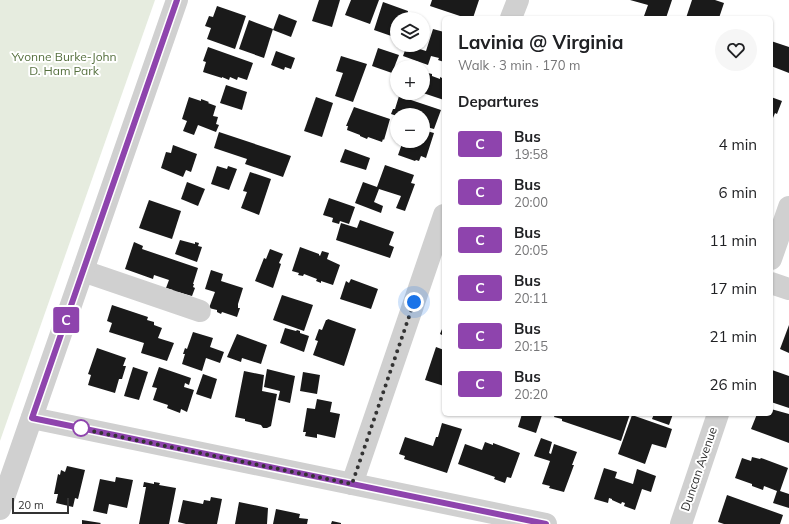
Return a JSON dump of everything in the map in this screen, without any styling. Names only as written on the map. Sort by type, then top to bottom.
[{"type":"street","points":[[0,509],[177,0]]},
{"type":"street","points":[[513,16],[518,0]]},
{"type":"street","points":[[773,253],[789,207]]},
{"type":"street","points":[[352,484],[442,221]]},
{"type":"street","points":[[83,271],[200,311]]},
{"type":"street","points":[[773,283],[789,289]]},
{"type":"street","name":"Duncan Avenue","points":[[681,524],[717,416]]},
{"type":"street","points":[[32,418],[546,524]]},
{"type":"green space","name":"Yvonne Burke-John D. Ham Park","points":[[0,0],[155,0],[0,441]]},
{"type":"building","points":[[319,0],[340,0],[332,27],[312,21]]},
{"type":"building","points":[[351,0],[379,0],[370,24],[345,15]]},
{"type":"building","points":[[432,0],[479,0],[474,16],[460,16],[430,6]]},
{"type":"building","points":[[630,0],[672,0],[667,16],[644,16],[648,5]]},
{"type":"building","points":[[692,0],[715,0],[724,3],[720,16],[687,16]]},
{"type":"building","points":[[383,2],[408,11],[390,12],[390,36],[374,30]]},
{"type":"building","points":[[217,6],[246,16],[235,49],[207,39],[211,28],[205,26],[209,16],[213,17]]},
{"type":"building","points":[[279,14],[297,21],[291,37],[273,30]]},
{"type":"building","points":[[249,20],[273,29],[264,58],[239,49]]},
{"type":"building","points":[[433,29],[442,31],[442,61],[438,60],[439,58],[431,56],[430,60],[414,60],[403,56],[404,52],[430,52],[430,38]]},
{"type":"building","points":[[773,42],[789,47],[789,73],[773,67]]},
{"type":"building","points":[[208,47],[253,63],[247,80],[238,77],[237,80],[230,77],[229,80],[203,72],[206,62],[203,61]]},
{"type":"building","points":[[378,48],[399,55],[397,60],[390,60],[390,72],[372,66]]},
{"type":"building","points":[[276,51],[295,58],[291,69],[285,67],[284,70],[271,65]]},
{"type":"building","points":[[341,56],[367,64],[353,102],[335,96],[343,73],[336,71]]},
{"type":"building","points":[[430,74],[432,74],[432,76],[440,79],[440,77],[442,78],[442,99],[430,95]]},
{"type":"building","points":[[226,85],[247,92],[242,110],[220,103]]},
{"type":"building","points":[[189,97],[201,101],[201,99],[216,106],[213,116],[218,117],[216,124],[219,125],[216,132],[198,125],[194,135],[183,131],[187,121],[182,119]]},
{"type":"building","points":[[316,97],[333,103],[322,137],[304,131]]},
{"type":"building","points":[[773,98],[782,101],[777,114],[775,113],[773,118]]},
{"type":"building","points":[[398,100],[411,100],[441,110],[434,129],[430,128],[430,108],[395,108]]},
{"type":"building","points":[[354,107],[390,119],[384,140],[383,139],[382,142],[360,136],[347,130],[348,126],[346,126]]},
{"type":"building","points":[[219,132],[291,156],[283,177],[245,164],[247,159],[214,148]]},
{"type":"building","points":[[430,132],[434,133],[430,146]]},
{"type":"building","points":[[173,145],[197,154],[191,172],[186,170],[183,177],[161,168],[166,152],[171,153]]},
{"type":"building","points":[[400,148],[429,148],[426,158],[421,156],[419,161],[398,155]]},
{"type":"building","points":[[345,149],[370,158],[366,170],[340,162]]},
{"type":"building","points":[[385,165],[414,175],[411,183],[415,184],[405,211],[396,208],[401,196],[379,189],[374,202],[383,206],[381,213],[355,203],[363,182],[377,187]]},
{"type":"building","points":[[217,166],[227,169],[228,166],[237,169],[229,190],[211,184]]},
{"type":"building","points":[[250,172],[271,179],[259,215],[241,208],[247,192],[243,191]]},
{"type":"building","points":[[187,182],[205,189],[198,206],[181,199]]},
{"type":"building","points":[[329,198],[355,207],[349,224],[340,221],[339,224],[332,222],[333,218],[323,215]]},
{"type":"building","points":[[149,200],[181,211],[172,239],[139,228]]},
{"type":"building","points":[[360,220],[394,232],[389,245],[394,247],[390,258],[336,240],[341,223],[357,228]]},
{"type":"building","points":[[180,240],[195,244],[195,242],[199,243],[198,246],[202,247],[197,262],[175,254]]},
{"type":"building","points":[[134,242],[143,246],[142,249],[198,268],[193,284],[193,287],[195,288],[192,296],[178,292],[177,294],[173,292],[173,290],[166,288],[169,280],[154,275],[153,279],[125,269]]},
{"type":"building","points":[[300,247],[319,254],[320,256],[322,251],[329,253],[327,259],[340,265],[333,285],[321,281],[321,283],[316,281],[317,279],[304,274],[303,276],[298,275],[299,273],[292,271]]},
{"type":"building","points":[[270,249],[283,254],[279,263],[281,264],[273,288],[255,281],[264,258],[266,259]]},
{"type":"building","points":[[211,270],[223,274],[221,281],[243,288],[238,304],[238,308],[240,308],[237,317],[222,312],[221,314],[217,312],[217,310],[209,308],[215,292],[205,289]]},
{"type":"building","points":[[351,279],[378,289],[371,309],[340,299],[346,281],[349,283]]},
{"type":"building","points":[[282,295],[313,305],[304,331],[273,320]]},
{"type":"building","points":[[112,305],[148,317],[147,320],[154,322],[154,325],[162,328],[158,338],[174,343],[167,361],[141,353],[144,343],[109,332],[112,323],[107,321]]},
{"type":"building","points":[[328,319],[356,329],[344,366],[313,355],[318,341],[315,340],[319,329],[322,330],[326,320]]},
{"type":"building","points":[[789,325],[789,353],[780,349]]},
{"type":"building","points":[[285,328],[300,331],[300,333],[309,336],[304,352],[280,343]]},
{"type":"building","points":[[193,332],[213,338],[210,347],[224,352],[220,363],[206,358],[202,371],[182,364],[185,348],[187,349]]},
{"type":"building","points":[[237,334],[267,345],[261,364],[242,358],[241,362],[227,357]]},
{"type":"building","points":[[436,347],[442,349],[442,385],[425,380]]},
{"type":"building","points":[[97,348],[126,358],[123,366],[126,366],[122,379],[119,379],[115,393],[88,385],[91,375],[88,374]]},
{"type":"building","points":[[133,367],[148,372],[139,400],[124,396]]},
{"type":"building","points":[[159,367],[191,378],[189,385],[185,383],[184,387],[194,390],[187,412],[181,409],[180,413],[167,408],[168,405],[153,400],[157,388],[152,387]]},
{"type":"building","points":[[267,369],[295,376],[290,403],[278,400],[280,391],[264,387]]},
{"type":"building","points":[[773,370],[789,376],[789,408],[773,403]]},
{"type":"building","points":[[244,371],[264,375],[262,391],[277,394],[271,426],[267,428],[263,428],[261,425],[245,421],[245,419],[235,417]]},
{"type":"building","points":[[303,372],[320,375],[317,394],[300,391]]},
{"type":"building","points":[[203,374],[217,379],[211,399],[196,394]]},
{"type":"building","points":[[317,399],[332,402],[330,412],[340,414],[335,438],[317,434],[317,438],[305,436],[306,432],[303,432],[307,408],[315,409]]},
{"type":"building","points":[[773,410],[789,414],[789,443],[751,429],[756,416],[773,416]]},
{"type":"building","points":[[521,416],[542,416],[536,433],[518,427]]},
{"type":"building","points":[[554,416],[629,416],[621,441]]},
{"type":"building","points":[[632,416],[672,429],[666,448],[652,444],[645,464],[618,454]]},
{"type":"building","points":[[653,416],[672,416],[669,425],[652,419]]},
{"type":"building","points":[[442,423],[462,429],[447,473],[404,459],[405,456],[399,454],[405,437],[433,446],[436,437],[438,437]]},
{"type":"building","points":[[541,438],[552,442],[549,453],[551,454],[554,444],[577,452],[564,492],[549,488],[550,486],[542,484],[550,461],[534,456]]},
{"type":"building","points":[[485,442],[493,445],[493,443],[520,453],[511,478],[507,477],[505,483],[494,479],[495,477],[458,464],[465,444],[482,450]]},
{"type":"building","points":[[752,457],[761,458],[788,468],[780,491],[789,494],[789,508],[773,503],[777,491],[764,486],[763,490],[735,478],[742,458],[751,461]]},
{"type":"building","points":[[67,466],[85,470],[78,499],[75,498],[73,507],[56,503],[58,494],[54,494],[58,474],[60,475],[61,470],[65,472]]},
{"type":"building","points":[[604,468],[617,472],[615,478],[633,484],[637,469],[656,476],[651,492],[642,489],[635,510],[624,506],[625,503],[622,502],[621,504],[609,498],[608,503],[594,499]]},
{"type":"building","points":[[116,477],[133,480],[127,508],[109,504],[107,514],[93,511],[100,479],[115,482]]},
{"type":"building","points":[[144,482],[154,484],[154,482],[160,483],[159,485],[176,488],[169,524],[139,524],[146,487],[143,487]]},
{"type":"building","points":[[727,495],[783,515],[780,524],[724,524],[718,522]]},
{"type":"building","points":[[211,497],[222,499],[217,524],[186,524],[178,522],[183,500],[203,504],[204,500],[210,501]]},
{"type":"building","points":[[239,502],[268,508],[267,524],[235,524]]},
{"type":"building","points":[[276,509],[300,514],[299,518],[308,519],[307,524],[273,524]]},
{"type":"building","points":[[82,520],[101,523],[82,524]]},
{"type":"building","points":[[332,521],[341,523],[341,524],[331,524]]},
{"type":"bus line","name":"C","points":[[177,0],[32,418],[546,524]]},
{"type":"route","points":[[81,428],[77,428],[352,484],[414,302]]}]
